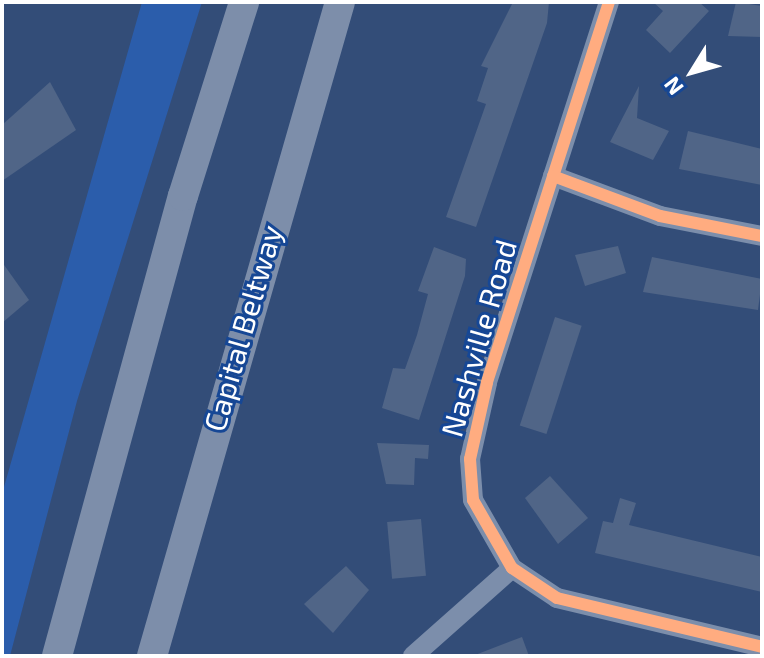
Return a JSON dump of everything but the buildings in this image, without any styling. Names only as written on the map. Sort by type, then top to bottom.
[{"type":"highway","points":[[57,656],[174,226],[244,2]]},
{"type":"highway","name":"Capital Beltway","points":[[152,656],[340,2]]},
{"type":"street","name":"Nashville Road","points":[[609,2],[553,176],[470,459],[478,514],[512,568],[573,605],[762,647]]},
{"type":"street","points":[[553,176],[660,216],[762,236]]},
{"type":"street","points":[[413,656],[512,568]]},
{"type":"shaded area","points":[[142,2],[202,2],[77,401],[10,656],[2,656],[2,494]]},
{"type":"cycle path","points":[[609,2],[487,383],[470,459],[473,500],[512,568],[557,598],[762,647]]},
{"type":"cycle path","points":[[553,176],[660,216],[762,236]]}]
